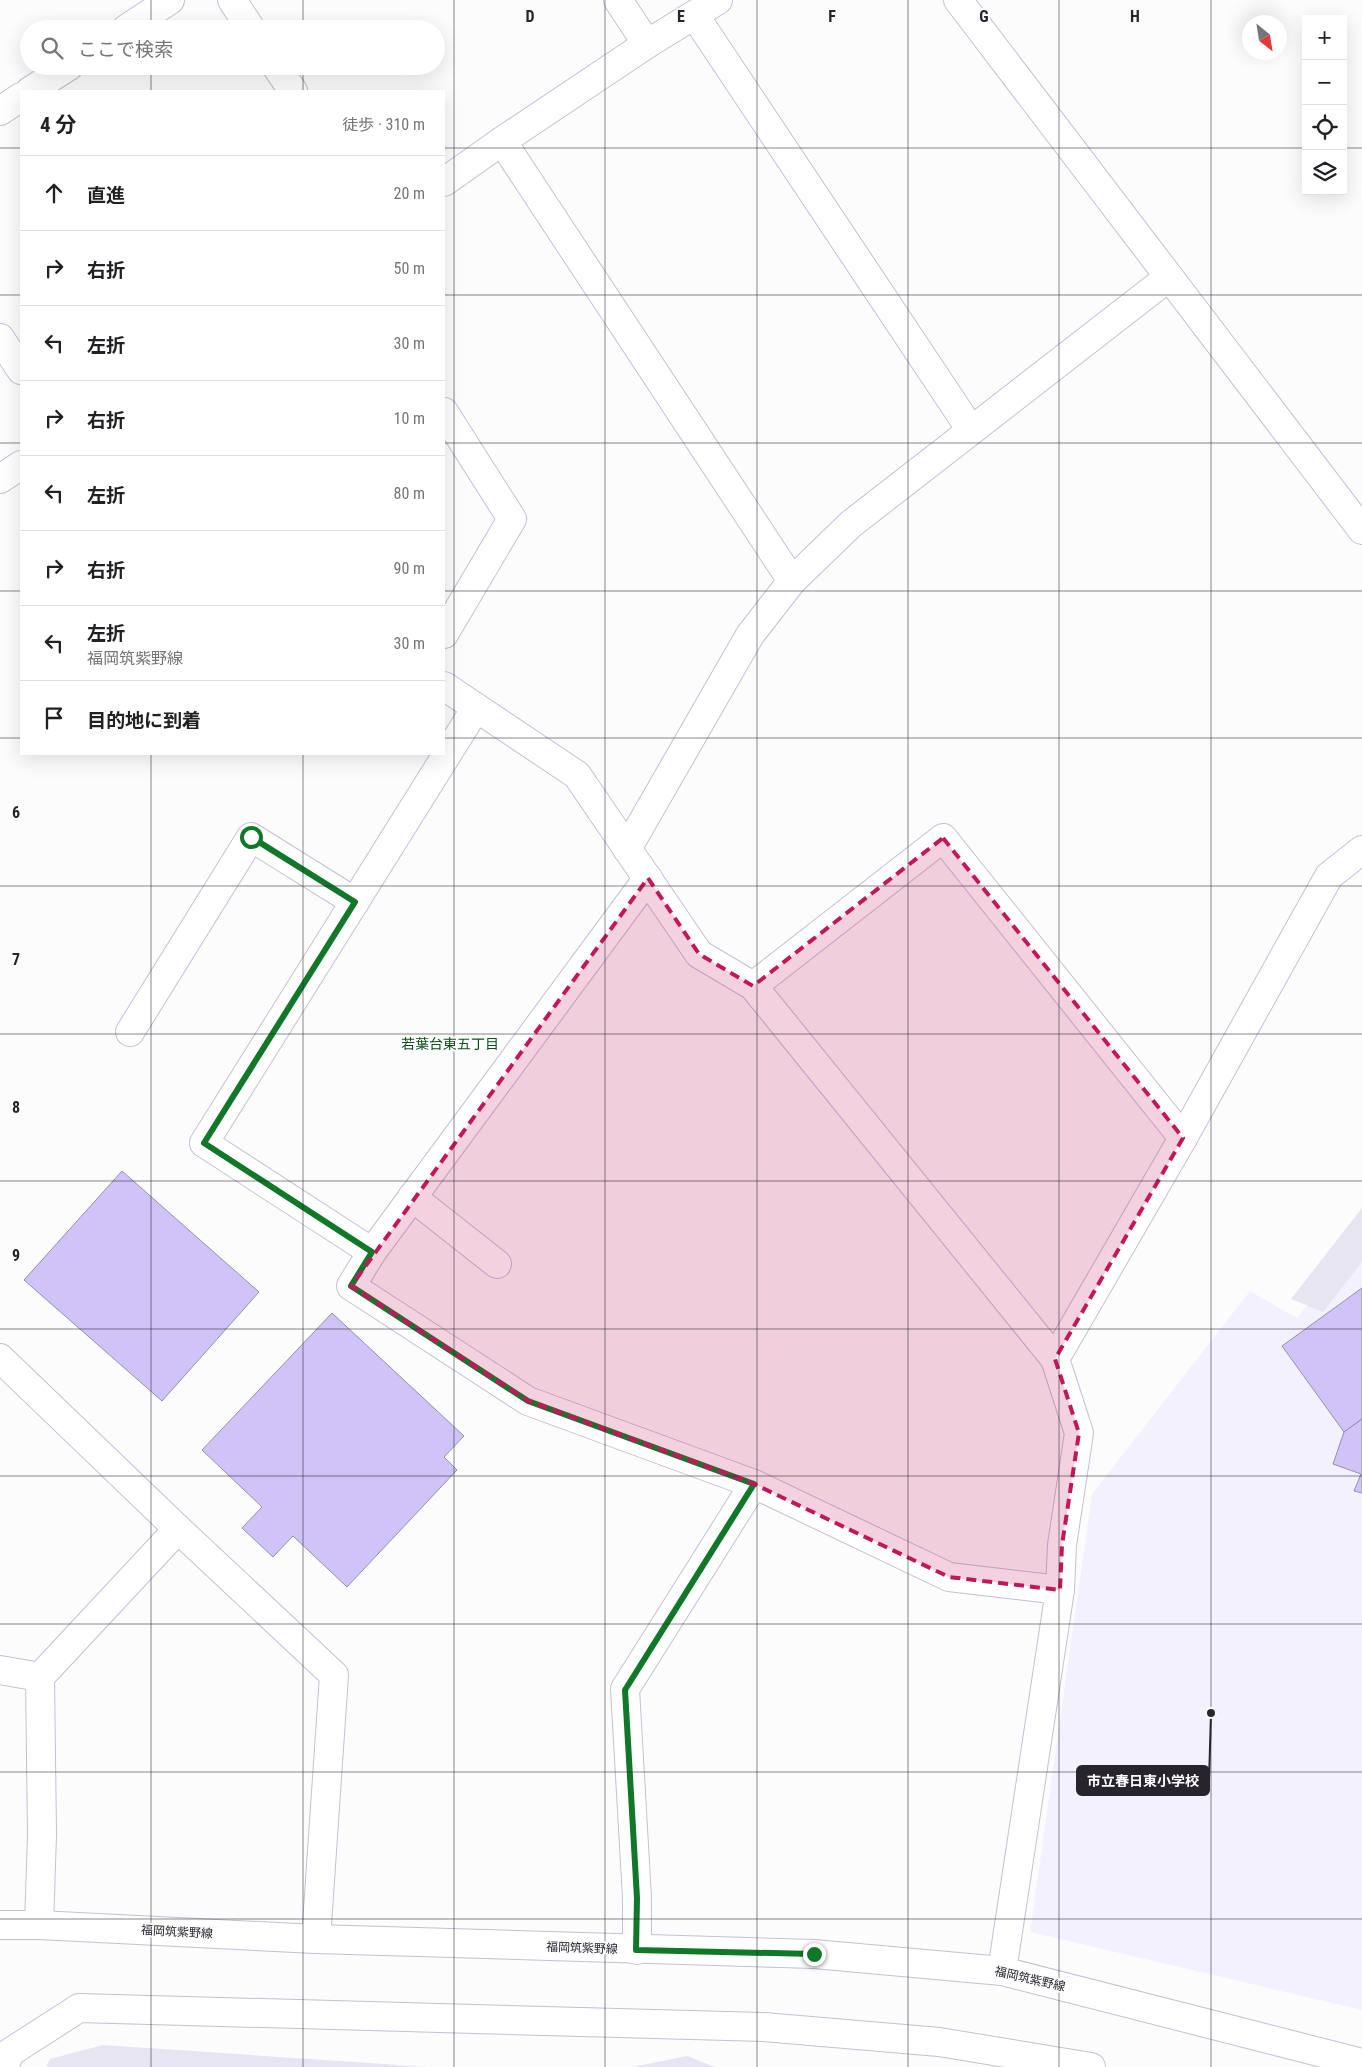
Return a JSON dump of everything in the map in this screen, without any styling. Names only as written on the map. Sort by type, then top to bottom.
[{"type":"street","points":[[140,20],[170,0]]},
{"type":"street","points":[[232,0],[245,20]]},
{"type":"street","points":[[618,0],[648,44]]},
{"type":"street","points":[[445,181],[648,44],[718,0]]},
{"type":"street","points":[[961,1],[1362,530]]},
{"type":"street","points":[[695,16],[971,430]]},
{"type":"street","points":[[32,90],[54,75]]},
{"type":"street","points":[[282,75],[291,90]]},
{"type":"street","points":[[0,111],[20,98]]},
{"type":"street","points":[[502,141],[792,581]]},
{"type":"street","points":[[627,848],[750,635],[792,581],[851,524],[1169,277]]},
{"type":"street","points":[[0,338],[20,368]]},
{"type":"street","points":[[445,414],[512,519],[445,632]]},
{"type":"street","points":[[0,479],[20,466]]},
{"type":"street","points":[[445,687],[577,775],[699,954],[753,986],[1055,1359],[1079,1432],[1062,1544],[1060,1590],[1002,1971]]},
{"type":"street","points":[[372,1252],[204,1143],[476,708]]},
{"type":"street","points":[[130,1032],[251,837],[355,902]]},
{"type":"street","points":[[753,986],[943,838],[1183,1138]]},
{"type":"street","points":[[1055,1359],[1183,1138],[1329,876],[1362,850]]},
{"type":"street","points":[[648,878],[412,1197],[372,1252],[351,1286],[528,1401],[754,1484],[949,1578],[1060,1590]]},
{"type":"street","points":[[412,1197],[497,1264]]},
{"type":"street","points":[[0,1358],[334,1675],[316,1939]]},
{"type":"street","points":[[636,1950],[637,1898],[625,1690],[754,1484]]},
{"type":"street","points":[[39,1925],[42,1835],[40,1677],[178,1529]]},
{"type":"street","points":[[0,1670],[40,1677]]},
{"type":"street","name":"福岡筑紫野線","points":[[0,1925],[39,1925],[316,1939],[814,1954],[1002,1971],[1362,2063]]},
{"type":"street","points":[[5,2067],[9,2053],[79,2008],[764,2027],[939,2042],[1090,2067]]},
{"type":"highlighted area","points":[[943,838],[1183,1138],[1055,1359],[1079,1433],[1062,1545],[1060,1590],[949,1577],[754,1484],[528,1401],[351,1286],[648,878],[699,954],[753,986]]},
{"type":"shaded area","points":[[1362,1208],[1362,1262],[1323,1312],[1291,1299]]},
{"type":"shaded area","points":[[1362,1237],[1362,2010],[1030,1932],[1092,1494],[1250,1291],[1297,1318]]},
{"type":"shaded area","points":[[103,2045],[428,2067],[46,2067],[50,2059]]},
{"type":"shaded area","points":[[687,2056],[715,2067],[632,2067]]},
{"type":"building","points":[[122,1171],[259,1292],[162,1401],[24,1280]]},
{"type":"building","points":[[1362,1288],[1362,1419],[1344,1432],[1282,1346]]},
{"type":"building","points":[[332,1313],[464,1436],[444,1457],[457,1470],[347,1587],[293,1536],[273,1557],[242,1528],[262,1507],[202,1450]]},
{"type":"building","points":[[1362,1419],[1362,1493],[1354,1491],[1361,1474],[1333,1464],[1344,1432]]},
{"type":"place","name":"市立春日東小学校","points":[[1211,1713]]},
{"type":"district","name":"若葉台東五丁目","points":[[450,1044]]},
{"type":"route","points":[[251,837],[355,902],[204,1143],[372,1252],[351,1286],[528,1401],[754,1484],[625,1690],[637,1898],[636,1950],[814,1954]]}]
